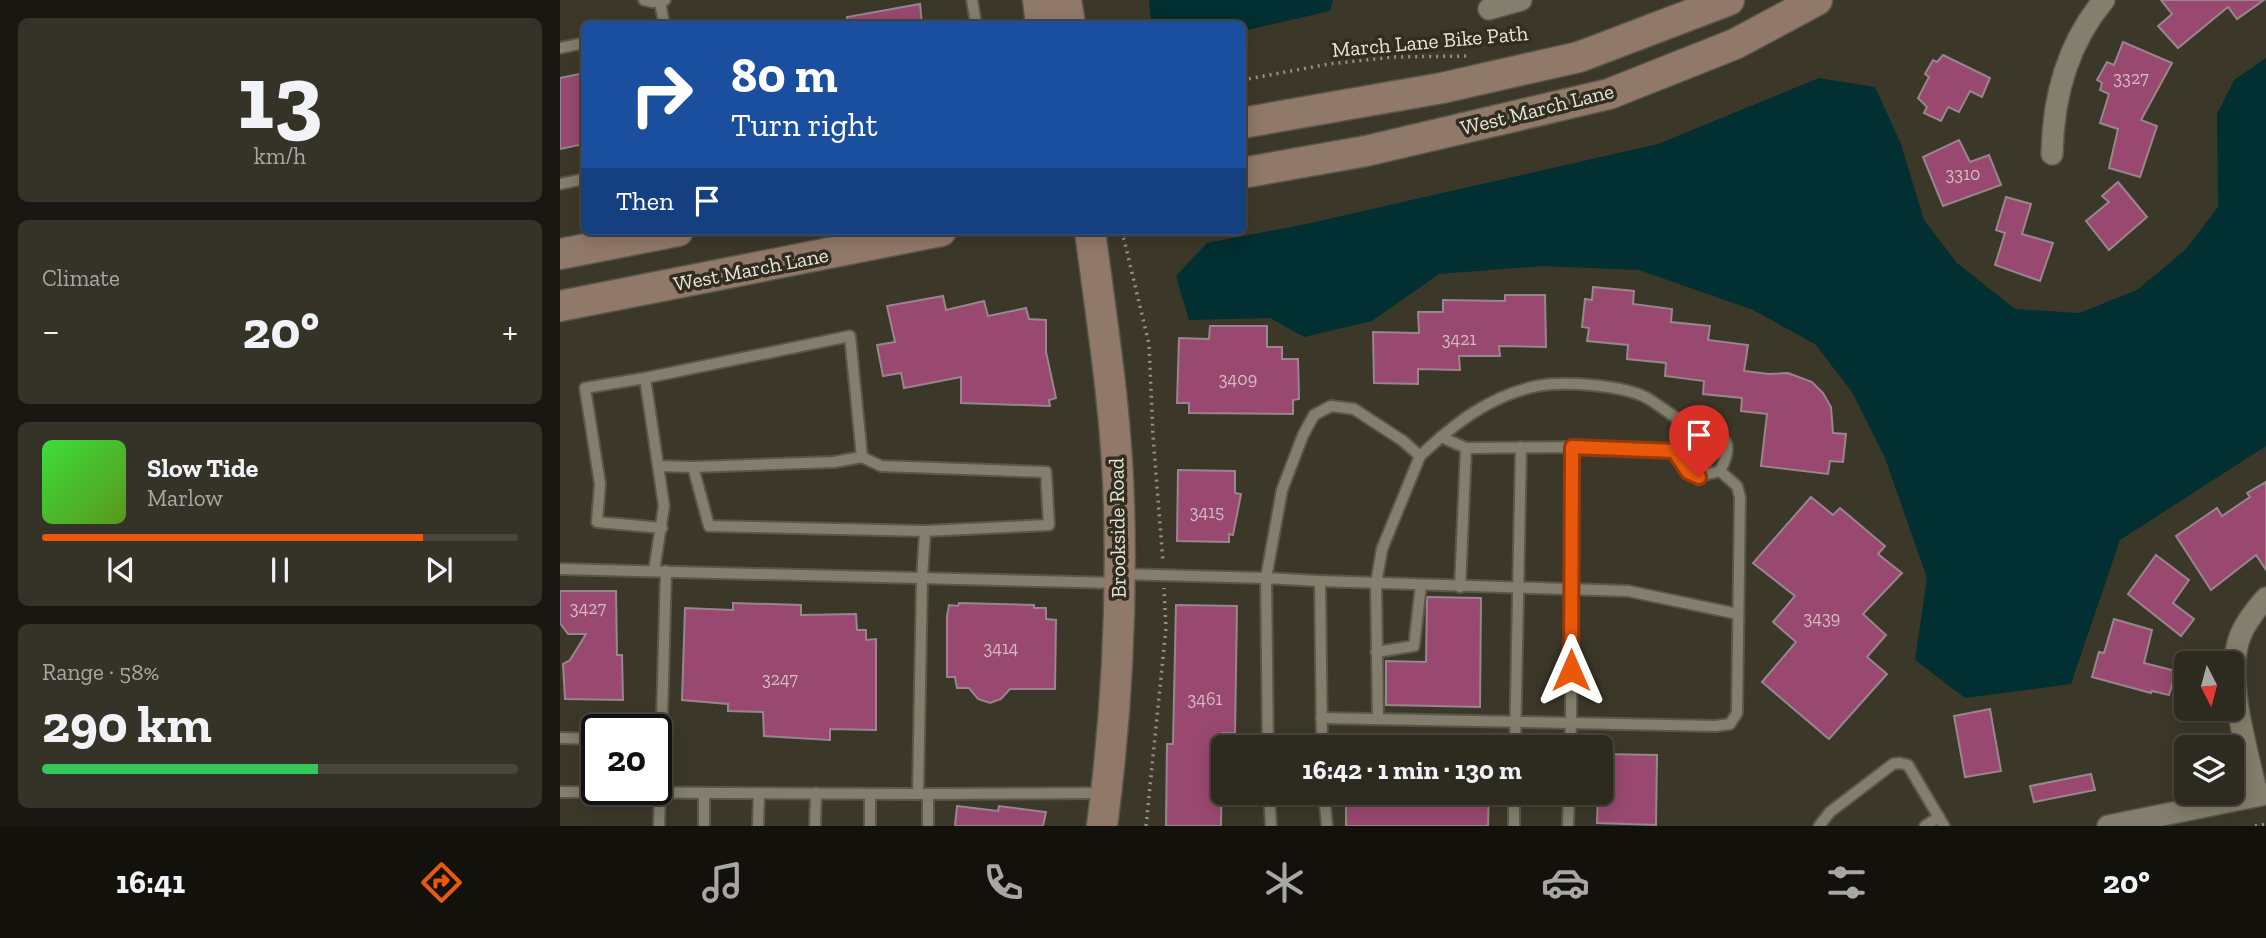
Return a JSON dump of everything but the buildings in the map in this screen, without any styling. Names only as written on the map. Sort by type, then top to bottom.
[{"type":"main road","points":[[1038,0],[1041,21]]},
{"type":"main road","points":[[1066,0],[1070,21]]},
{"type":"main road","name":"West March Lane","points":[[1246,123],[1442,88],[1579,57],[1729,0]]},
{"type":"main road","name":"West March Lane","points":[[1246,172],[1366,151],[1609,94],[1735,44],[1817,0]]},
{"type":"main road","points":[[560,254],[657,235]]},
{"type":"main road","name":"West March Lane","points":[[560,306],[922,235]]},
{"type":"main road","name":"Brookside Road","points":[[1090,235],[1116,447],[1119,507],[1119,658],[1102,826]]},
{"type":"street","points":[[1489,9],[1521,0]]},
{"type":"street","points":[[2052,154],[2052,126],[2066,64],[2079,35],[2104,0]]},
{"type":"street","points":[[2108,826],[2145,822],[2262,795],[2234,676],[2235,654],[2240,636],[2250,616],[2266,598]]},
{"type":"lane","points":[[644,0],[662,1],[664,21]]},
{"type":"lane","points":[[972,0],[976,21]]},
{"type":"lane","points":[[560,48],[581,44]]},
{"type":"lane","points":[[560,184],[581,180]]},
{"type":"lane","points":[[662,528],[597,522],[600,484],[585,388],[850,336],[862,457]]},
{"type":"lane","points":[[645,378],[664,506],[654,571]]},
{"type":"lane","points":[[1378,719],[1376,583],[1382,549],[1420,456],[1451,427],[1492,401],[1538,386],[1595,385],[1644,397],[1687,425],[1717,433],[1727,443],[1728,456],[1720,471],[1699,477],[1688,472],[1674,451]]},
{"type":"lane","points":[[1268,735],[1266,578],[1282,490],[1303,435],[1314,415],[1331,406],[1354,409],[1404,441],[1420,456]]},
{"type":"lane","points":[[1441,437],[1466,448],[1572,447],[1674,451],[1698,428]]},
{"type":"lane","points":[[1516,735],[1521,447]]},
{"type":"lane","points":[[1570,735],[1572,447]]},
{"type":"lane","points":[[1460,587],[1466,448]]},
{"type":"lane","points":[[659,466],[834,462],[862,457],[881,466],[1046,472],[1049,525],[925,531],[709,526],[693,467]]},
{"type":"lane","points":[[1321,718],[1716,726],[1730,724],[1737,713],[1740,497],[1738,486],[1720,471]]},
{"type":"lane","points":[[925,531],[922,578],[923,794],[928,826]]},
{"type":"lane","points":[[560,569],[922,578],[1119,579],[1163,575],[1460,587],[1628,590],[1738,614]]},
{"type":"lane","points":[[659,714],[666,571]]},
{"type":"lane","points":[[1320,581],[1322,735]]},
{"type":"lane","points":[[1376,652],[1414,646],[1421,585]]},
{"type":"lane","points":[[560,738],[581,739]]},
{"type":"lane","points":[[1819,826],[1830,812],[1893,764],[1900,763],[1908,765],[1942,821],[1925,826]]},
{"type":"lane","points":[[560,792],[581,792]]},
{"type":"lane","points":[[672,792],[1106,793]]},
{"type":"lane","points":[[704,793],[704,826]]},
{"type":"lane","points":[[758,826],[759,793]]},
{"type":"lane","points":[[815,826],[816,793]]},
{"type":"lane","points":[[870,794],[870,826]]},
{"type":"lane","points":[[659,805],[659,826]]},
{"type":"lane","points":[[1270,805],[1271,826]]},
{"type":"lane","points":[[1325,805],[1327,826]]},
{"type":"lane","points":[[1514,805],[1514,826]]},
{"type":"lane","points":[[1568,826],[1569,805]]},
{"type":"path","name":"March Lane Bike Path","points":[[1246,79],[1329,64],[1393,57],[1472,55]]},
{"type":"path","points":[[1123,235],[1149,344],[1166,628],[1146,826]]},
{"type":"path","points":[[2255,826],[2266,824]]},
{"type":"water","points":[[1149,0],[1333,0],[1330,11],[1246,30],[1246,21],[1151,21]]},
{"type":"water","points":[[2266,58],[2266,446],[2120,540],[2071,684],[1965,698],[1915,660],[1927,578],[1885,458],[1852,392],[1815,344],[1753,310],[1639,270],[1543,266],[1439,274],[1372,321],[1304,337],[1270,318],[1189,320],[1176,276],[1207,243],[1306,224],[1658,144],[1819,78],[1875,87],[1901,144],[1924,220],[1957,263],[2015,309],[2079,313],[2137,290],[2185,250],[2218,207],[2217,114],[2234,80]]},
{"type":"route","points":[[1571,670],[1572,447],[1674,451],[1688,472],[1699,477]]}]
